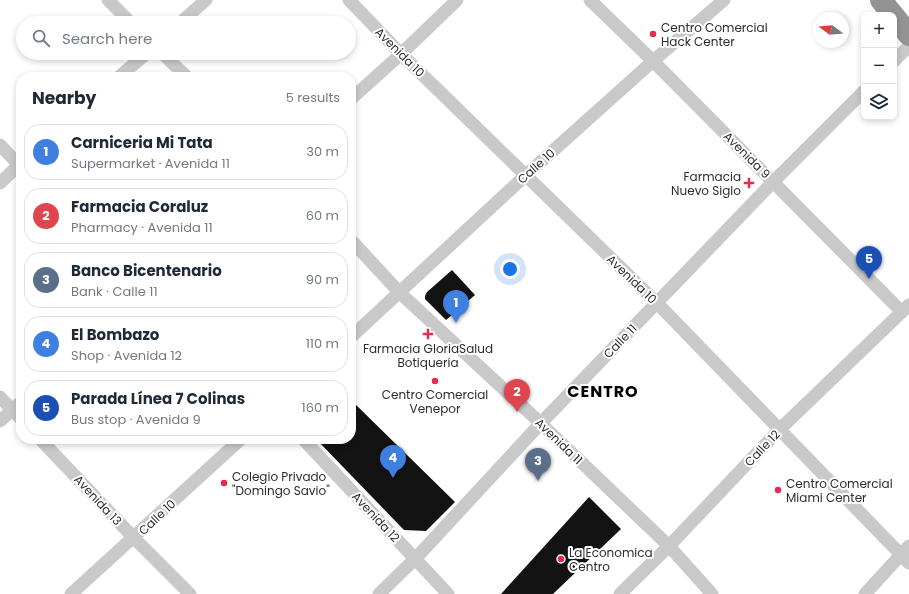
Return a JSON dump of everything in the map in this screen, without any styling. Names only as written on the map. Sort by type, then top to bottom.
[{"type":"highway","points":[[881,0],[890,12]]},
{"type":"highway","points":[[897,21],[909,35]]},
{"type":"street","points":[[108,0],[124,16]]},
{"type":"street","points":[[188,16],[206,0]]},
{"type":"street","name":"Avenida 10","points":[[349,0],[401,54],[657,303],[780,429],[906,554]]},
{"type":"street","points":[[356,95],[457,0]]},
{"type":"street","name":"Avenida 9","points":[[590,0],[773,182],[906,309]]},
{"type":"street","name":"Calle 10","points":[[356,332],[526,175],[653,61],[724,0]]},
{"type":"street","points":[[897,58],[909,46]]},
{"type":"street","points":[[125,72],[139,60]]},
{"type":"street","points":[[169,60],[182,72]]},
{"type":"street","name":"Calle 11","points":[[379,594],[540,423],[773,182],[861,94]]},
{"type":"street","points":[[0,145],[16,161]]},
{"type":"street","points":[[0,183],[16,169]]},
{"type":"street","name":"Avenida 11","points":[[356,245],[399,292],[669,546],[712,594]]},
{"type":"street","name":"Calle 12","points":[[620,594],[669,546],[780,429],[906,309]]},
{"type":"street","points":[[0,397],[16,409]]},
{"type":"street","points":[[0,421],[16,411]]},
{"type":"street","name":"Avenida 13","points":[[45,444],[134,538],[190,594]]},
{"type":"street","name":"Calle 10","points":[[71,594],[236,444]]},
{"type":"street","name":"Avenida 12","points":[[308,444],[448,594]]},
{"type":"street","points":[[865,594],[906,554]]},
{"type":"building","points":[[452,270],[475,295],[446,320],[425,299],[425,296],[427,292]]},
{"type":"building","points":[[356,405],[455,502],[426,531],[404,530],[321,444],[356,444]]},
{"type":"building","name":"La Economica Centro","points":[[589,497],[621,529],[553,594],[501,594]]},
{"type":"place","name":"Centro Comercial Hack Center","points":[[653,34]]},
{"type":"place","name":"Farmacia Nuevo Siglo","points":[[749,183]]},
{"type":"place","name":"Parada Línea 7 Colinas","points":[[869,279]]},
{"type":"place","name":"Carniceria Mi Tata","points":[[456,323]]},
{"type":"place","name":"Farmacia GloriaSalud Botiqueria","points":[[428,334]]},
{"type":"place","name":"Centro Comercial Venepor","points":[[435,381]]},
{"type":"place","name":"Farmacia Coraluz","points":[[517,412]]},
{"type":"place","name":"El Bombazo","points":[[393,478]]},
{"type":"place","name":"Banco Bicentenario","points":[[538,481]]},
{"type":"place","name":"Colegio Privado \"Domingo Savio\"","points":[[224,483]]},
{"type":"place","name":"Centro Comercial Miami Center","points":[[778,490]]},
{"type":"place","name":"La Economica Centro","points":[[561,559]]},
{"type":"district","name":"CENTRO","points":[[603,391]]}]
